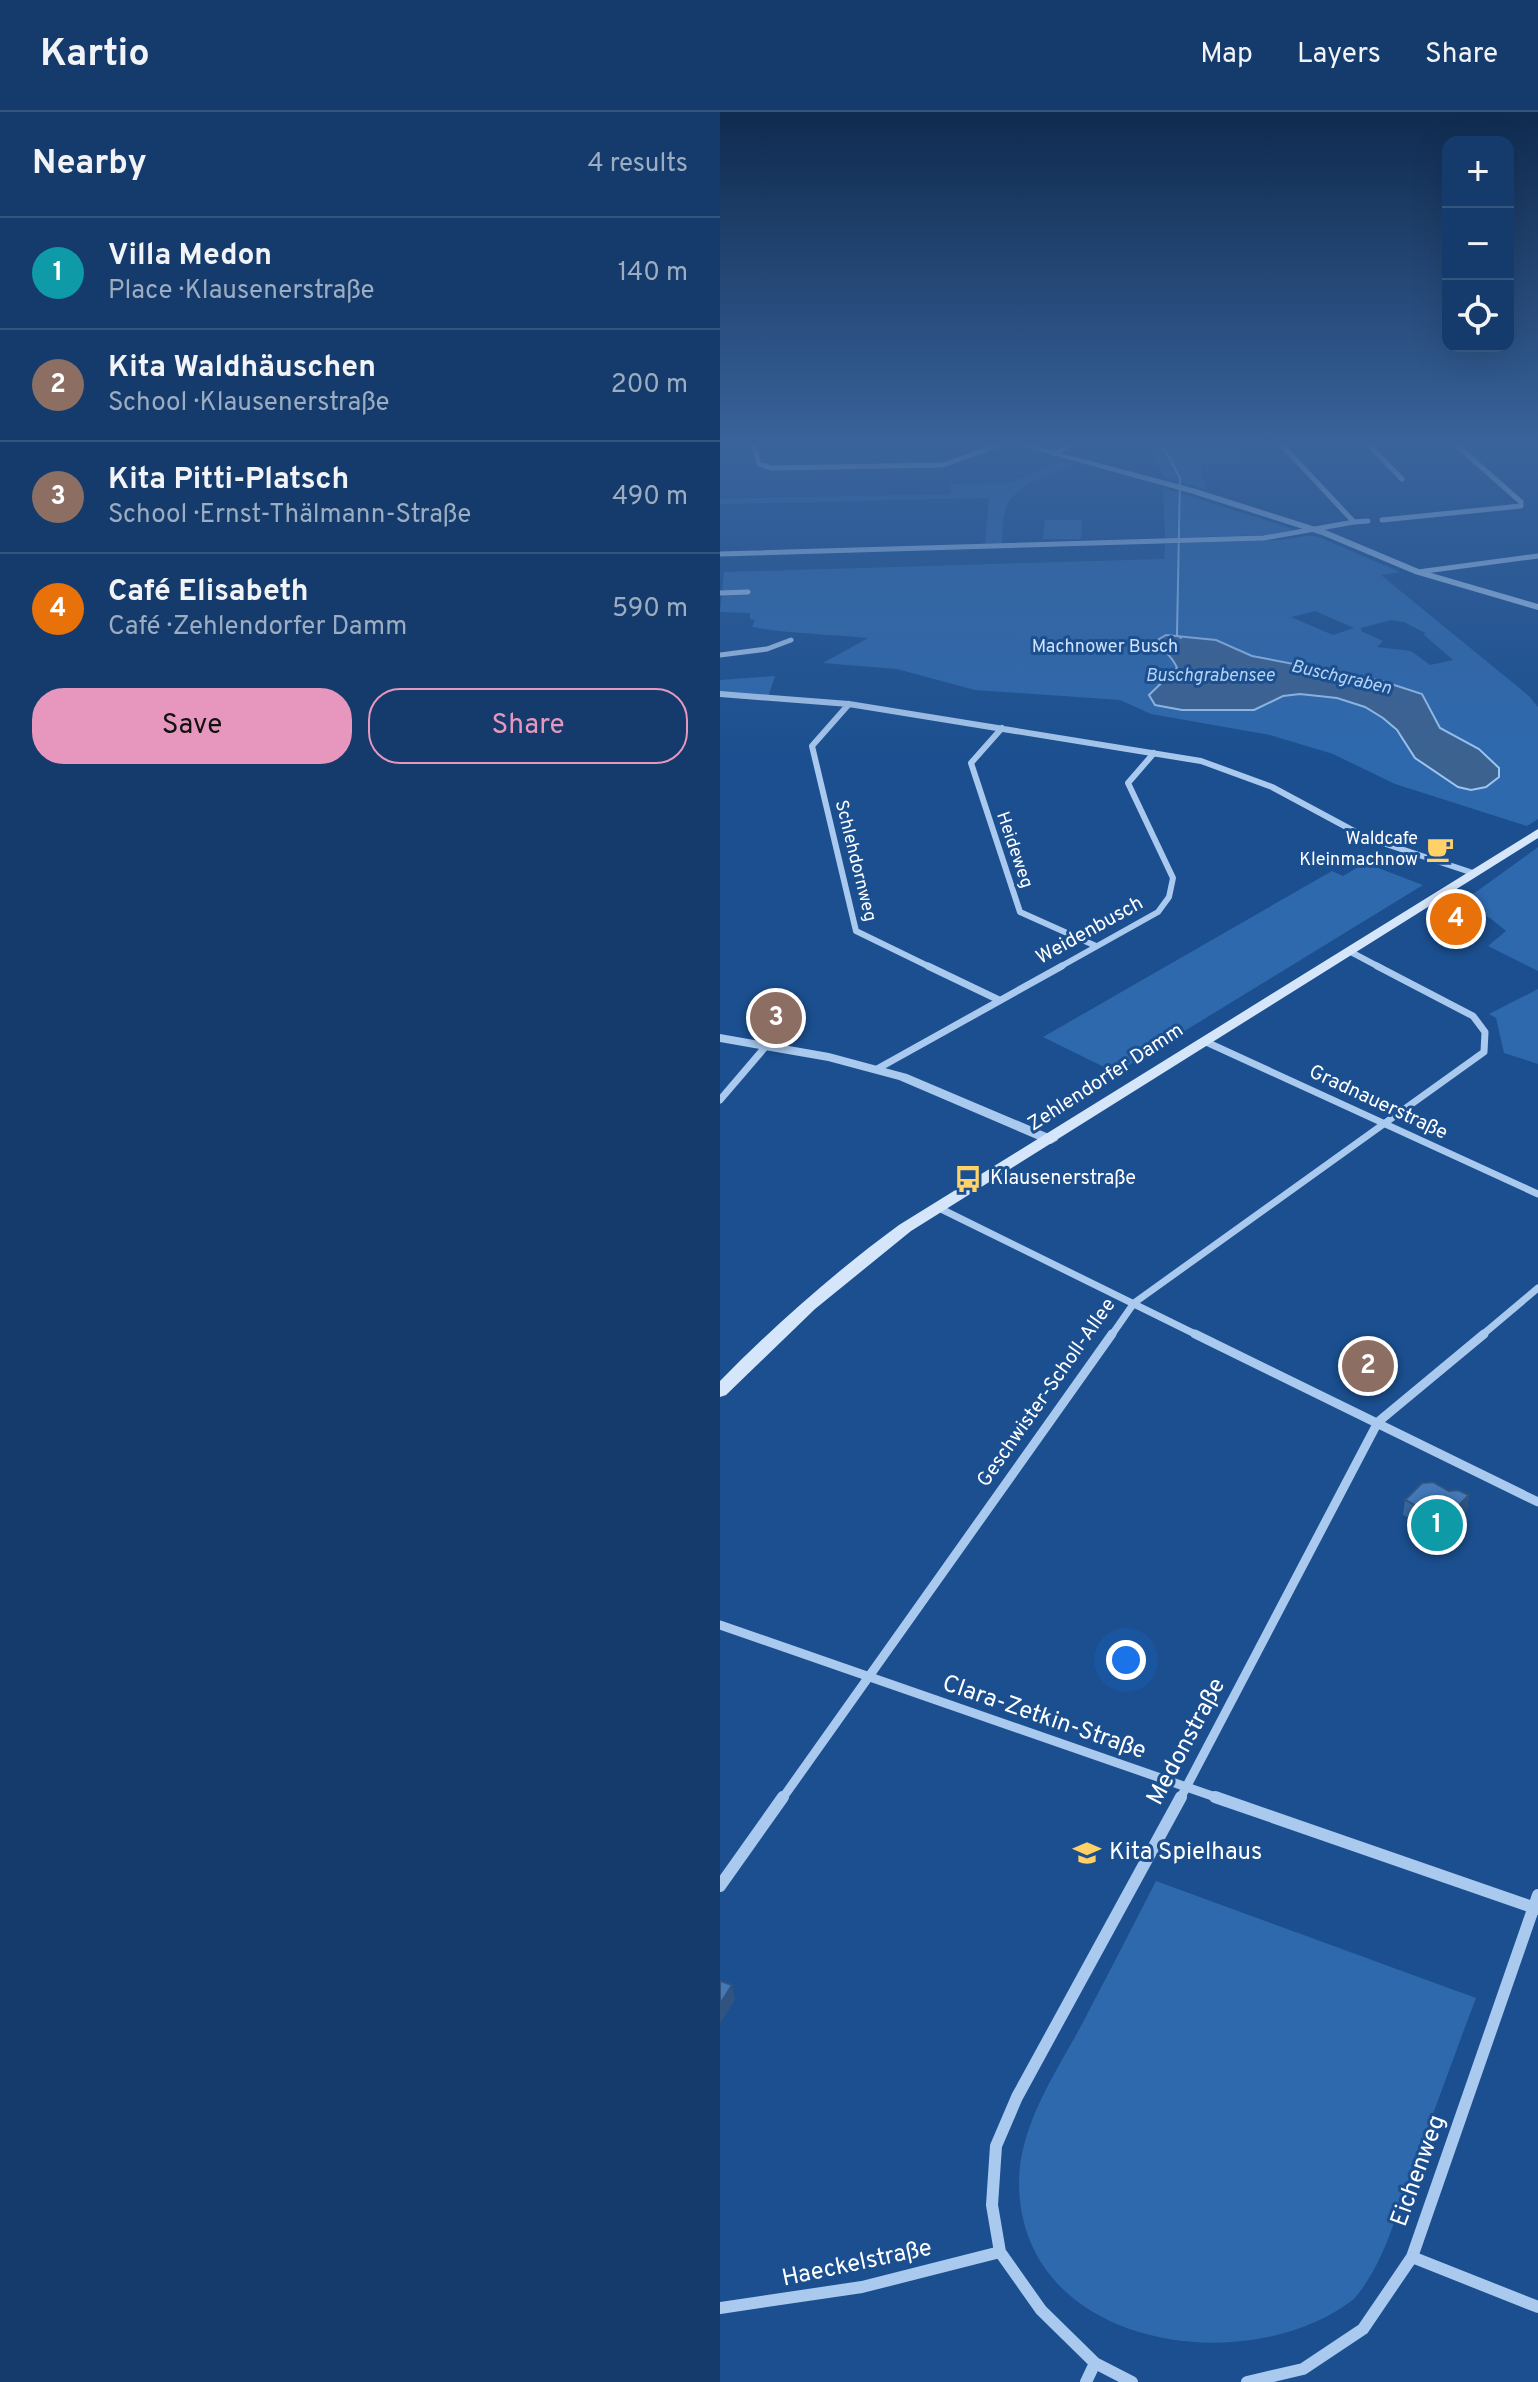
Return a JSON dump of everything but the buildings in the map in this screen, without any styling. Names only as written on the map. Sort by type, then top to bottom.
[{"type":"main road","name":"Zehlendorfer Damm","points":[[720,1391],[799,1313],[863,1258],[937,1207],[1051,1140],[1538,833]]},
{"type":"street","points":[[720,554],[893,549]]},
{"type":"street","points":[[1361,549],[1418,572],[1538,607]]},
{"type":"street","points":[[1418,572],[1538,556]]},
{"type":"street","points":[[720,593],[748,592]]},
{"type":"street","points":[[720,655],[767,649],[791,640]]},
{"type":"street","points":[[720,694],[849,704],[1201,761],[1272,787],[1365,837],[1473,873]]},
{"type":"street","name":"Schlehdornweg","points":[[849,704],[812,746],[856,931],[999,1000]]},
{"type":"street","name":"Heideweg","points":[[1002,728],[971,763],[1020,912],[1096,946]]},
{"type":"street","name":"Weidenbusch","points":[[877,1069],[1158,912],[1172,894],[1173,878],[1128,783],[1154,753]]},
{"type":"street","name":"Geschwister-Scholl-Allee","points":[[720,1886],[1134,1303],[1484,1052],[1487,1043],[1483,1025],[1473,1016],[1349,951]]},
{"type":"street","points":[[720,1038],[877,1069],[930,1087],[1051,1140]]},
{"type":"street","name":"Gradnauerstraße","points":[[1204,1041],[1538,1194]]},
{"type":"street","points":[[720,1100],[767,1045]]},
{"type":"street","points":[[937,1207],[1538,1502]]},
{"type":"street","name":"Medonstraße","points":[[1132,2382],[1095,2363],[1041,2310],[1000,2252],[992,2205],[996,2146],[1017,2097],[1186,1788],[1378,1422],[1538,1288]]},
{"type":"street","name":"Clara-Zetkin-Straße","points":[[720,1625],[1186,1788],[1536,1904]]},
{"type":"street","name":"Eichenweg","points":[[1247,2382],[1303,2369],[1363,2329],[1412,2257],[1536,1904]]},
{"type":"street","name":"Haeckelstraße","points":[[720,2308],[776,2303],[892,2282],[1000,2252]]},
{"type":"street","points":[[1412,2257],[1538,2307]]},
{"type":"street","points":[[1086,2382],[1095,2363]]},
{"type":"green space","name":"Machnower Busch","points":[[1165,549],[1346,549],[1400,572],[1381,575],[1529,696],[1538,707],[1538,819],[1527,826],[1395,784],[1333,754],[1270,735],[1151,714],[1120,700],[975,690],[897,669],[823,663],[868,638],[752,627],[755,620],[750,619],[750,613],[720,612],[724,572],[1164,559]],"holes":[[[1315,611],[1354,628],[1333,635],[1291,617]],[[1391,620],[1404,622],[1425,633],[1453,660],[1430,665],[1411,651],[1377,647],[1383,641],[1361,631],[1361,628]],[[1166,635],[1216,640],[1252,656],[1382,681],[1422,694],[1440,728],[1479,749],[1499,768],[1499,777],[1486,787],[1471,790],[1404,739],[1383,718],[1365,707],[1337,698],[1300,694],[1283,696],[1254,710],[1182,710],[1149,695],[1177,668]]]},
{"type":"green space","points":[[775,676],[768,697],[720,694],[720,680]]},
{"type":"green space","points":[[1538,847],[1538,971],[1488,946],[1506,931],[1490,918],[1458,905]]},
{"type":"green space","points":[[1365,863],[1423,885],[1116,1073],[1043,1037],[1332,871],[1343,876]]},
{"type":"green space","points":[[1538,989],[1538,1064],[1504,1053],[1496,1018],[1489,1014]]},
{"type":"green space","points":[[1156,1881],[1476,1998],[1388,2239],[1373,2271],[1354,2299],[1309,2325],[1257,2339],[1201,2342],[1146,2334],[1097,2314],[1056,2282],[1029,2238],[1019,2181],[1025,2140],[1032,2120]]},
{"type":"water","name":"Buschgrabensee","points":[[1166,635],[1216,640],[1252,656],[1382,681],[1422,694],[1440,728],[1479,749],[1499,768],[1499,777],[1486,787],[1471,790],[1458,787],[1415,758],[1397,730],[1383,718],[1365,707],[1337,698],[1300,694],[1283,696],[1254,710],[1182,710],[1155,705],[1149,695],[1177,668],[1160,643],[1159,639]]},
{"type":"waterway","name":"Buschgraben","points":[[1179,549],[1177,635],[1181,638]]},
{"type":"place","name":"Waldcafe Kleinmachnow","points":[[1440,849]]},
{"type":"place","name":"Café Elisabeth","points":[[1456,919]]},
{"type":"place","name":"Kita Pitti-Platsch","points":[[776,1018]]},
{"type":"place","name":"Klausenerstraße","points":[[968,1179]]},
{"type":"place","name":"Kita Waldhäuschen","points":[[1368,1366]]},
{"type":"place","name":"Villa Medon","points":[[1437,1525]]},
{"type":"place","name":"Kita Spielhaus","points":[[1087,1853]]}]
